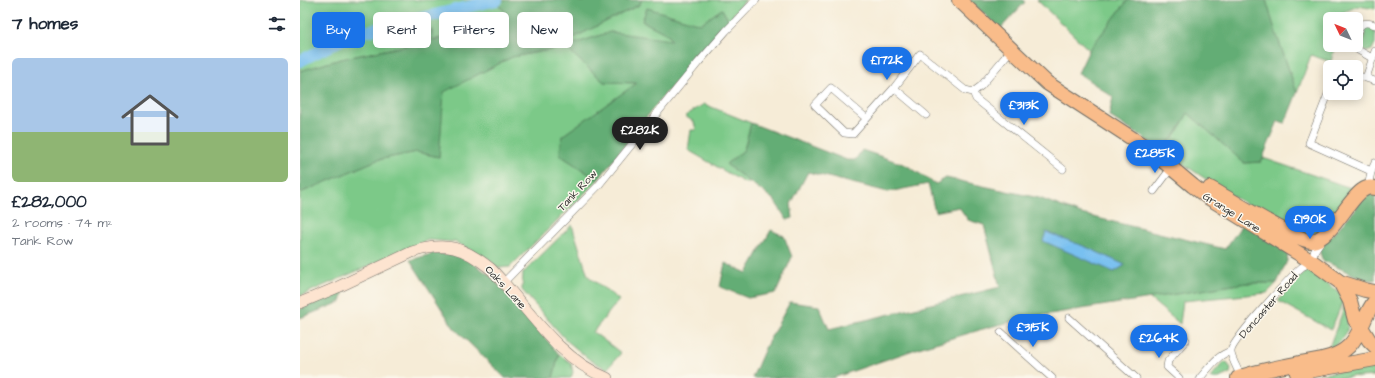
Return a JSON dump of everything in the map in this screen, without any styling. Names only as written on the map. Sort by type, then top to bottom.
[{"type":"highway","name":"Grange Lane","points":[[959,0],[1047,83],[1150,150],[1206,196],[1314,263],[1340,282],[1350,302],[1355,320],[1375,346]]},
{"type":"highway","points":[[1172,167],[1189,175],[1288,232],[1309,241],[1318,239],[1334,225],[1362,190],[1372,188]]},
{"type":"highway","points":[[1340,282],[1375,292]]},
{"type":"highway","points":[[1240,377],[1268,369],[1337,354],[1351,344],[1370,307],[1375,301]]},
{"type":"highway","points":[[1269,378],[1375,360]]},
{"type":"street","name":"Tank Row","points":[[504,282],[598,186],[698,63],[756,0]]},
{"type":"street","points":[[1363,24],[1375,25]]},
{"type":"street","points":[[973,92],[981,86],[1011,50]]},
{"type":"street","points":[[1363,52],[1374,55],[1366,78]]},
{"type":"street","points":[[866,118],[832,88],[815,105],[844,133],[853,134],[894,88],[920,54],[965,90],[973,92]]},
{"type":"street","points":[[1363,77],[1375,82]]},
{"type":"street","points":[[894,88],[926,115]]},
{"type":"street","points":[[973,92],[976,99],[1063,169]]},
{"type":"street","points":[[1326,100],[1310,143],[1371,170]]},
{"type":"street","points":[[1372,188],[1369,179],[1371,170],[1375,163]]},
{"type":"street","points":[[1154,191],[1172,167]]},
{"type":"street","points":[[1314,263],[1312,257],[1314,251],[1334,225]]},
{"type":"street","name":"Oaks Lane","points":[[300,303],[412,252],[429,247],[452,248],[469,253],[490,269],[504,282],[563,350],[586,368],[607,378]]},
{"type":"street","name":"Doncaster Road","points":[[1200,378],[1218,358],[1224,353],[1231,351],[1236,342],[1253,321],[1298,270],[1303,266],[1314,263]]},
{"type":"street","points":[[1069,318],[1136,378]]},
{"type":"street","points":[[1001,332],[1052,378]]},
{"type":"street","points":[[1004,347],[1010,340]]},
{"type":"street","points":[[1179,378],[1167,364],[1186,340]]},
{"type":"street","points":[[1231,351],[1240,377]]},
{"type":"green space","points":[[300,0],[494,0],[505,12],[439,12],[439,39],[432,40],[431,12],[373,12],[373,48],[395,48],[341,59],[300,71]]},
{"type":"green space","points":[[494,0],[577,0],[581,2],[588,0],[642,0],[639,5],[573,38],[573,12],[517,12],[517,48],[560,48],[512,57],[444,92],[439,157],[417,152],[377,160],[300,193],[300,71],[341,59],[395,48],[431,48],[432,30],[433,40],[439,39],[439,48],[509,48],[509,12],[505,12]]},
{"type":"green space","points":[[642,0],[746,0],[729,21],[722,9],[700,24],[647,8],[642,21],[669,35],[671,41],[610,32],[573,44],[573,38],[639,5]]},
{"type":"green space","points":[[969,0],[1023,0],[1025,2],[1000,29]]},
{"type":"green space","points":[[1037,0],[1128,0],[1089,50]]},
{"type":"green space","points":[[1128,0],[1266,0],[1297,93],[1285,123],[1278,121],[1261,162],[1244,163],[1188,113],[1176,134],[1162,150],[1109,116],[1113,97],[1078,73],[1089,50]]},
{"type":"green space","points":[[1266,0],[1375,0],[1375,9],[1358,6],[1344,12],[1323,12],[1323,52],[1333,52],[1331,60],[1325,60],[1311,55],[1297,93]]},
{"type":"green space","points":[[647,8],[700,24],[722,9],[729,21],[659,101],[598,180],[560,155],[562,136],[637,83],[604,82],[566,48],[573,48],[573,44],[610,32],[671,40],[669,35],[642,21]]},
{"type":"green space","points":[[1369,26],[1375,29],[1375,43],[1372,50],[1366,52],[1363,50],[1365,31],[1363,31],[1363,28]]},
{"type":"green space","points":[[566,48],[604,82],[637,83],[562,136],[560,155],[598,180],[510,267],[498,268],[489,259],[455,242],[428,240],[300,296],[300,193],[377,160],[417,152],[439,157],[443,92],[512,57]]},
{"type":"green space","points":[[704,104],[751,123],[744,150],[726,164],[751,183],[745,183],[688,150],[691,130],[696,130],[694,122],[685,116]]},
{"type":"green space","points":[[1188,113],[1244,163],[1261,162],[1263,158],[1354,189],[1326,225],[1313,235],[1299,232],[1230,195],[1162,150],[1176,134]]},
{"type":"green space","points":[[751,123],[847,160],[855,160],[862,150],[906,165],[936,184],[946,178],[1039,198],[1081,214],[1225,249],[1244,222],[1288,253],[1287,261],[1277,283],[1246,283],[1031,317],[925,346],[833,378],[752,378],[766,346],[790,302],[819,306],[829,329],[1000,287],[984,225],[968,220],[959,207],[935,212],[928,184],[888,192],[808,172],[791,204],[793,218],[787,220],[774,200],[726,164],[744,150]],"holes":[[[1079,256],[1125,265],[1114,272]]]},
{"type":"green space","points":[[1375,194],[1375,280],[1365,280],[1322,260],[1319,249],[1355,210],[1361,200],[1367,195]]},
{"type":"green space","points":[[572,225],[588,276],[619,300],[593,332],[621,353],[607,369],[590,360],[566,340],[522,290],[523,273]]},
{"type":"green space","points":[[771,230],[784,236],[792,257],[776,293],[748,298],[720,287],[725,263],[747,273]]},
{"type":"green space","points":[[435,253],[462,256],[490,275],[559,354],[553,378],[505,378],[454,328],[410,260]]},
{"type":"green space","points":[[1310,269],[1340,294],[1343,301],[1331,330],[1278,301],[1305,270]]},
{"type":"green space","points":[[1246,283],[1277,283],[1267,293],[1183,301],[1180,324],[1149,298]]},
{"type":"green space","points":[[344,289],[341,302],[300,318],[300,309]]},
{"type":"green space","points":[[1345,305],[1348,321],[1347,332],[1341,340],[1328,350]]},
{"type":"green space","points":[[559,354],[571,363],[573,372],[571,378],[553,378]]},
{"type":"green space","points":[[1226,362],[1231,368],[1230,373],[1219,378],[1210,378],[1223,363]]},
{"type":"green space","points":[[1375,365],[1375,376],[1301,378]]},
{"type":"water","points":[[1046,232],[1086,247],[1125,265],[1114,272],[1043,241]]},
{"type":"waterway","points":[[300,61],[351,35],[497,0]]}]
